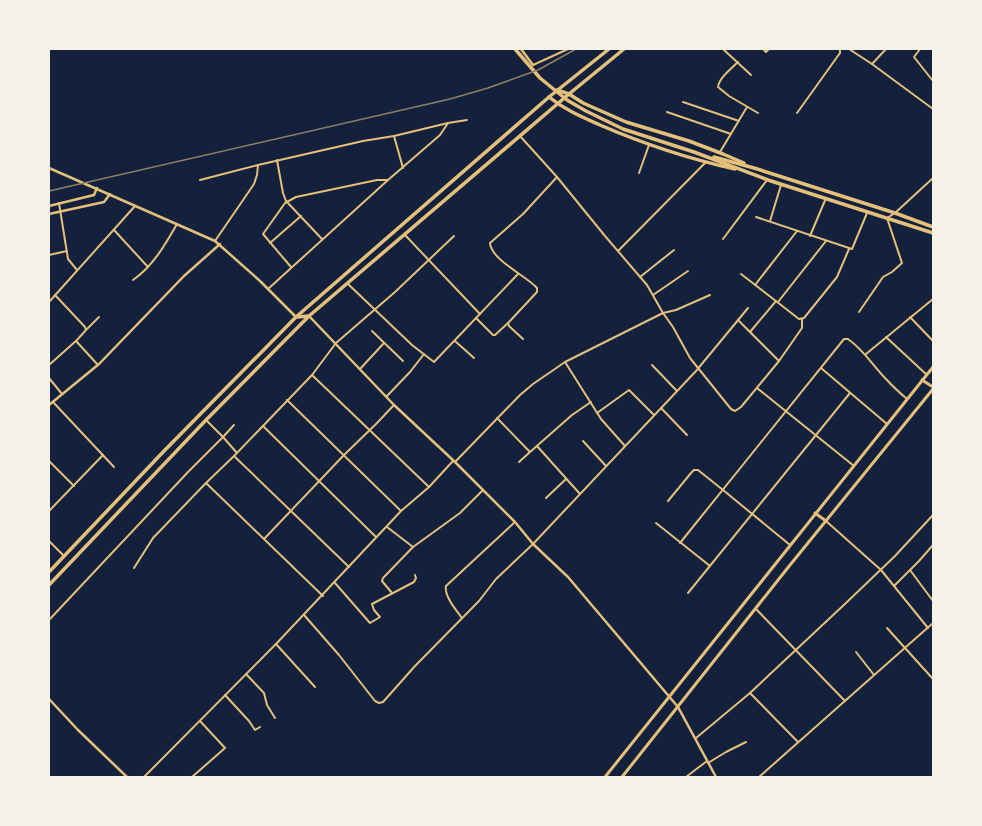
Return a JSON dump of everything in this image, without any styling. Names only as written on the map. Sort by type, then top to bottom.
[{"type":"main road","points":[[515,49],[540,78],[567,100],[617,126],[694,152],[768,180],[933,234]]},
{"type":"main road","points":[[49,572],[164,451],[296,317],[557,90],[609,49]]},
{"type":"main road","points":[[49,584],[206,420],[309,316],[569,94],[624,49]]},
{"type":"main road","points":[[557,90],[569,94],[583,103],[626,122],[689,141],[782,178],[895,213],[933,227]]},
{"type":"main road","points":[[549,97],[571,112],[623,135],[706,162],[748,172]]},
{"type":"main road","points":[[694,152],[754,168]]},
{"type":"main road","points":[[782,178],[782,184]]},
{"type":"main road","points":[[296,317],[309,316]]},
{"type":"main road","points":[[605,777],[933,367]]},
{"type":"main road","points":[[622,777],[933,388],[922,380]]},
{"type":"main road","points":[[816,513],[826,521]]},
{"type":"street","points":[[521,49],[533,65],[568,49]]},
{"type":"street","points":[[723,49],[751,75]]},
{"type":"street","points":[[763,49],[766,52],[769,49]]},
{"type":"street","points":[[798,113],[840,53],[840,49]]},
{"type":"street","points":[[849,49],[933,109]]},
{"type":"street","points":[[872,64],[886,49]]},
{"type":"street","points":[[920,49],[914,57],[933,81]]},
{"type":"street","points":[[738,62],[718,84],[718,87],[729,96],[758,113]]},
{"type":"street","points":[[683,102],[739,121]]},
{"type":"street","points":[[720,153],[747,106]]},
{"type":"street","points":[[667,112],[731,134]]},
{"type":"street","points":[[200,180],[277,160],[467,120]]},
{"type":"street","points":[[268,289],[388,180],[440,136],[448,123]]},
{"type":"street","points":[[394,136],[403,168]]},
{"type":"street","points":[[520,136],[557,177],[640,277],[673,327],[686,353],[731,409],[734,410],[738,410],[779,361],[802,328],[802,319],[837,278],[849,249],[852,248],[868,212]]},
{"type":"street","points":[[639,173],[649,144]]},
{"type":"street","points":[[277,160],[283,193],[286,201],[322,239]]},
{"type":"street","points":[[618,251],[706,162]]},
{"type":"street","points":[[215,241],[254,184],[257,176],[258,165]]},
{"type":"street","points":[[49,168],[177,223],[220,244],[296,317]]},
{"type":"street","points":[[476,318],[493,335],[495,335],[538,290],[536,286],[518,274],[493,250],[490,247],[490,243],[523,214],[557,177]]},
{"type":"street","points":[[859,312],[883,277],[892,272],[902,263],[887,218],[895,213],[933,178]]},
{"type":"street","points":[[291,267],[263,236],[263,233],[286,201],[296,197],[370,182],[388,180]]},
{"type":"street","points":[[723,239],[768,180]]},
{"type":"street","points":[[770,221],[782,184]]},
{"type":"street","points":[[49,206],[94,195],[97,188]]},
{"type":"street","points":[[49,214],[104,202],[110,194]]},
{"type":"street","points":[[810,236],[826,198]]},
{"type":"street","points":[[59,203],[68,259],[77,271]]},
{"type":"street","points":[[49,302],[136,205]]},
{"type":"street","points":[[270,243],[301,216]]},
{"type":"street","points":[[756,217],[849,249]]},
{"type":"street","points":[[133,280],[148,267],[163,248],[177,223]]},
{"type":"street","points":[[114,230],[148,267]]},
{"type":"street","points":[[755,285],[797,231]]},
{"type":"street","points":[[404,235],[480,314]]},
{"type":"street","points":[[134,568],[151,540],[312,374],[336,343],[395,292],[454,236]]},
{"type":"street","points":[[750,332],[826,241]]},
{"type":"street","points":[[49,404],[98,365],[184,276],[220,244]]},
{"type":"street","points":[[640,277],[674,250]]},
{"type":"street","points":[[49,255],[67,251]]},
{"type":"street","points":[[653,295],[688,271]]},
{"type":"street","points":[[348,283],[374,309],[424,354],[433,362],[436,362],[518,274]]},
{"type":"street","points":[[741,274],[799,319],[802,319]]},
{"type":"street","points":[[55,295],[85,327],[86,330]]},
{"type":"street","points":[[144,777],[335,583],[401,511],[454,462],[529,387],[565,362],[663,313],[676,310],[710,296]]},
{"type":"street","points":[[866,354],[933,299]]},
{"type":"street","points":[[304,615],[339,655],[375,701],[379,703],[385,701],[479,600],[496,579],[533,544],[677,391],[748,308]]},
{"type":"street","points":[[309,316],[394,404],[483,490],[515,522],[533,544],[568,577],[678,708],[696,738],[716,777]]},
{"type":"street","points":[[49,365],[76,341],[99,317]]},
{"type":"street","points":[[910,317],[933,341]]},
{"type":"street","points":[[738,320],[779,361]]},
{"type":"street","points":[[508,322],[508,325],[523,339]]},
{"type":"street","points":[[372,331],[403,362]]},
{"type":"street","points":[[886,337],[926,375]]},
{"type":"street","points":[[680,543],[846,338],[856,344],[866,354],[886,379],[907,399]]},
{"type":"street","points":[[76,341],[98,365]]},
{"type":"street","points":[[455,341],[474,358]]},
{"type":"street","points":[[360,369],[384,343]]},
{"type":"street","points":[[387,396],[410,372],[424,354]]},
{"type":"street","points":[[565,362],[597,413],[625,446]]},
{"type":"street","points":[[652,365],[677,391]]},
{"type":"street","points":[[821,368],[887,424]]},
{"type":"street","points":[[312,374],[429,486]]},
{"type":"street","points":[[49,378],[62,394]]},
{"type":"street","points":[[757,388],[854,466]]},
{"type":"street","points":[[597,413],[630,390],[654,415]]},
{"type":"street","points":[[688,593],[850,393]]},
{"type":"street","points":[[287,400],[401,511]]},
{"type":"street","points":[[52,402],[114,466]]},
{"type":"street","points":[[518,462],[572,415],[590,402]]},
{"type":"street","points":[[264,540],[394,404]]},
{"type":"street","points":[[661,408],[687,435]]},
{"type":"street","points":[[497,418],[530,452]]},
{"type":"street","points":[[206,420],[237,453]]},
{"type":"street","points":[[49,620],[234,425]]},
{"type":"street","points":[[263,426],[376,537]]},
{"type":"street","points":[[583,441],[606,466]]},
{"type":"street","points":[[537,446],[580,494]]},
{"type":"street","points":[[49,511],[103,455]]},
{"type":"street","points":[[234,456],[349,567]]},
{"type":"street","points":[[49,461],[74,486]]},
{"type":"street","points":[[668,501],[694,470],[700,471],[790,545]]},
{"type":"street","points":[[546,498],[566,479]]},
{"type":"street","points":[[206,483],[322,596]]},
{"type":"street","points":[[392,593],[382,581],[383,578],[413,547],[460,513],[483,490]]},
{"type":"street","points":[[696,738],[796,650],[881,570],[933,515]]},
{"type":"street","points":[[826,521],[881,570],[928,628]]},
{"type":"street","points":[[462,618],[445,589],[446,586],[515,522]]},
{"type":"street","points":[[656,523],[710,566]]},
{"type":"street","points":[[387,527],[413,547]]},
{"type":"street","points":[[49,541],[64,556]]},
{"type":"street","points":[[893,586],[933,545]]},
{"type":"street","points":[[910,570],[933,601]]},
{"type":"street","points":[[335,583],[370,623],[380,616],[374,610],[372,604],[414,582],[416,578],[415,575]]},
{"type":"street","points":[[756,609],[845,701]]},
{"type":"street","points":[[759,777],[933,623]]},
{"type":"street","points":[[886,628],[933,679]]},
{"type":"street","points":[[276,644],[315,687]]},
{"type":"street","points":[[856,652],[874,675]]},
{"type":"street","points":[[246,674],[264,693],[267,706],[275,718]]},
{"type":"street","points":[[750,692],[798,742]]},
{"type":"street","points":[[225,695],[254,730],[260,727]]},
{"type":"street","points":[[49,699],[126,777]]},
{"type":"street","points":[[192,777],[225,748],[200,721]]},
{"type":"street","points":[[686,777],[708,762],[746,742]]},
{"type":"railway","points":[[49,191],[450,99],[488,88],[538,70],[576,49]]}]
